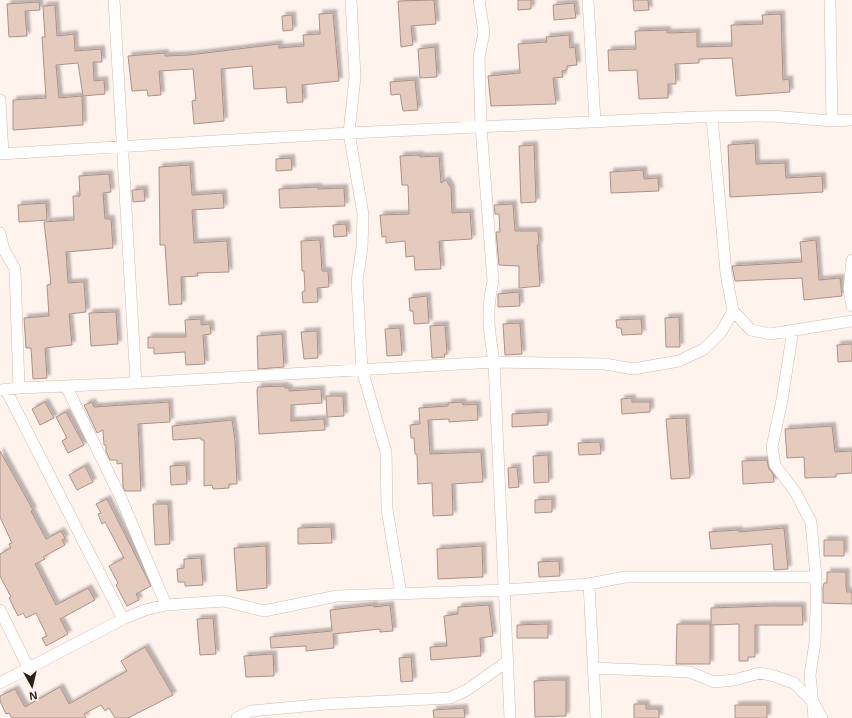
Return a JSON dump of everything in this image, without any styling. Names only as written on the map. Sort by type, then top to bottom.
[{"type":"street","points":[[114,0],[124,146],[136,383]]},
{"type":"street","points":[[351,0],[355,77],[349,133],[363,214],[362,248],[357,281],[362,370],[386,452],[387,509],[401,594]]},
{"type":"street","points":[[479,0],[484,32],[479,58],[481,127],[492,250],[493,281],[489,300],[488,321],[494,362],[506,590],[510,718]]},
{"type":"street","points":[[588,0],[595,121]]},
{"type":"street","points":[[830,0],[832,121]]},
{"type":"street","points":[[0,100],[2,154],[349,133],[595,121],[772,116],[832,121],[852,120]]},
{"type":"street","points":[[712,117],[726,273],[733,311],[751,330],[770,334],[852,321]]},
{"type":"street","points":[[0,233],[4,250],[15,269],[19,388]]},
{"type":"street","points":[[852,260],[849,288],[852,306]]},
{"type":"street","points":[[123,619],[3,390],[494,362],[605,364],[633,370],[679,361],[704,349],[721,332],[733,311]]},
{"type":"street","points":[[793,330],[782,400],[772,447],[775,465],[796,493],[811,522],[816,577],[815,642],[810,676],[814,718]]},
{"type":"street","points":[[66,386],[121,498],[166,605]]},
{"type":"street","points":[[0,683],[123,619],[145,610],[166,605],[224,601],[264,611],[337,596],[506,590],[589,584],[624,577],[816,577]]},
{"type":"street","points":[[589,584],[596,718]]},
{"type":"street","points":[[0,610],[29,669]]},
{"type":"street","points":[[237,718],[251,711],[327,704],[450,698],[468,690],[508,661]]},
{"type":"street","points":[[593,668],[690,672],[714,682],[734,680],[760,673],[794,683],[813,702],[822,718]]},
{"type":"street","points":[[794,683],[810,676]]},
{"type":"building","points":[[434,0],[436,24],[411,26],[413,45],[401,47],[398,1]]},
{"type":"building","points":[[518,0],[531,0],[531,9],[518,10]]},
{"type":"building","points":[[633,0],[648,0],[649,10],[634,11]]},
{"type":"building","points":[[39,2],[40,10],[25,11],[27,36],[9,37],[7,4]]},
{"type":"building","points":[[574,3],[576,18],[554,20],[553,5]]},
{"type":"building","points":[[55,5],[57,36],[74,34],[75,51],[101,49],[102,62],[93,62],[94,81],[104,80],[105,94],[83,96],[78,63],[56,65],[59,98],[82,96],[83,125],[13,130],[13,100],[46,98],[42,37],[45,37],[43,6]]},
{"type":"building","points":[[333,13],[339,81],[302,85],[303,102],[287,103],[286,87],[254,89],[252,66],[221,69],[224,121],[194,124],[192,101],[196,100],[193,69],[159,71],[161,95],[148,96],[147,90],[132,91],[128,56],[165,53],[165,56],[189,55],[279,44],[279,48],[304,46],[303,35],[320,34],[319,14]]},
{"type":"building","points":[[781,14],[783,80],[789,79],[790,92],[736,96],[732,58],[699,59],[699,63],[675,64],[676,84],[668,84],[668,98],[639,99],[637,70],[609,71],[608,50],[636,49],[635,31],[667,30],[667,33],[697,32],[697,47],[732,46],[731,25],[763,24],[762,15]]},
{"type":"building","points":[[292,15],[293,30],[283,31],[282,16]]},
{"type":"building","points":[[569,35],[570,48],[575,47],[577,65],[567,66],[567,70],[562,71],[563,77],[553,78],[556,104],[491,106],[488,76],[520,73],[518,44],[547,42],[546,37]]},
{"type":"building","points":[[435,47],[437,77],[420,78],[418,49]]},
{"type":"building","points":[[415,80],[418,110],[403,111],[400,94],[391,95],[390,82]]},
{"type":"building","points":[[755,143],[756,164],[785,163],[786,178],[822,176],[823,192],[730,197],[728,145]]},
{"type":"building","points":[[534,145],[536,202],[521,203],[519,146]]},
{"type":"building","points":[[420,155],[420,157],[439,156],[441,183],[446,180],[451,188],[452,213],[470,212],[472,239],[439,241],[441,269],[415,270],[414,256],[406,257],[405,241],[386,243],[386,236],[382,237],[380,215],[409,214],[408,185],[402,185],[400,156]]},
{"type":"building","points":[[291,158],[292,170],[276,171],[276,159]]},
{"type":"building","points":[[190,165],[192,195],[223,193],[224,208],[192,210],[194,243],[227,241],[229,272],[197,273],[198,276],[181,277],[182,304],[169,305],[165,245],[160,245],[159,167]]},
{"type":"building","points":[[643,170],[644,179],[658,178],[659,191],[611,193],[610,172]]},
{"type":"building","points":[[109,174],[111,192],[103,193],[105,219],[111,219],[113,248],[66,252],[68,283],[84,282],[86,312],[69,314],[72,345],[45,348],[47,378],[33,379],[31,348],[26,348],[24,318],[49,316],[47,285],[51,284],[44,222],[74,220],[73,196],[80,196],[79,176]]},
{"type":"building","points":[[318,187],[318,189],[344,188],[345,206],[280,208],[279,189]]},
{"type":"building","points":[[144,189],[145,201],[133,202],[132,190]]},
{"type":"building","points":[[46,203],[47,220],[19,222],[18,205]]},
{"type":"building","points":[[513,204],[515,231],[538,231],[539,245],[537,245],[540,286],[519,288],[519,266],[499,265],[496,232],[500,232],[499,214],[495,214],[494,205]]},
{"type":"building","points":[[346,224],[347,236],[334,237],[333,225]]},
{"type":"building","points":[[320,240],[322,271],[328,271],[329,287],[317,288],[318,302],[303,303],[302,292],[305,291],[304,271],[302,271],[301,241]]},
{"type":"building","points":[[816,240],[819,280],[840,278],[842,296],[804,300],[802,278],[735,281],[732,266],[802,262],[800,242]]},
{"type":"building","points":[[519,292],[520,306],[498,307],[498,294]]},
{"type":"building","points":[[427,296],[429,323],[414,324],[413,311],[410,311],[409,298]]},
{"type":"building","points":[[116,312],[118,344],[91,346],[89,313]]},
{"type":"building","points":[[679,317],[680,347],[666,347],[665,318]]},
{"type":"building","points":[[201,319],[201,325],[210,324],[211,334],[203,335],[205,364],[186,365],[185,352],[154,354],[154,348],[148,348],[148,337],[186,337],[185,320]]},
{"type":"building","points":[[641,319],[642,334],[622,335],[621,328],[617,328],[616,320]]},
{"type":"building","points":[[520,323],[522,354],[505,355],[503,324]]},
{"type":"building","points":[[445,325],[447,354],[444,354],[445,357],[432,358],[430,326]]},
{"type":"building","points":[[400,328],[402,355],[387,356],[385,329]]},
{"type":"building","points":[[317,331],[318,358],[304,359],[301,332]]},
{"type":"building","points":[[282,334],[284,367],[258,369],[257,336]]},
{"type":"building","points":[[852,344],[852,361],[838,362],[837,345]]},
{"type":"building","points":[[285,386],[285,388],[289,388],[289,391],[321,389],[322,403],[291,405],[291,421],[324,419],[325,430],[259,434],[258,387]]},
{"type":"building","points":[[326,396],[343,396],[344,416],[327,417]]},
{"type":"building","points":[[632,398],[632,402],[650,402],[650,412],[622,414],[621,399]]},
{"type":"building","points":[[45,402],[54,418],[40,425],[32,409]]},
{"type":"building","points":[[92,402],[94,407],[169,402],[170,422],[138,424],[141,491],[125,491],[123,487],[122,463],[117,464],[117,460],[110,460],[106,451],[106,445],[104,445],[103,430],[97,433],[84,405]]},
{"type":"building","points":[[462,402],[463,405],[477,404],[478,420],[449,422],[449,419],[428,420],[430,454],[481,452],[483,482],[452,484],[453,515],[433,516],[432,483],[418,484],[417,454],[415,454],[414,438],[411,438],[410,425],[420,424],[419,408],[448,406],[448,403]]},
{"type":"building","points":[[66,412],[84,445],[68,453],[62,441],[67,438],[56,417]]},
{"type":"building","points":[[548,412],[548,425],[512,427],[512,414]]},
{"type":"building","points":[[686,418],[690,478],[671,479],[666,419]]},
{"type":"building","points":[[232,420],[235,440],[237,484],[229,484],[229,488],[213,489],[212,485],[204,486],[204,440],[201,440],[201,438],[173,440],[172,426]]},
{"type":"building","points":[[832,426],[835,452],[852,451],[852,473],[836,474],[836,477],[805,478],[804,457],[787,458],[785,429]]},
{"type":"building","points":[[600,442],[601,454],[579,455],[578,443]]},
{"type":"building","points":[[0,451],[33,510],[31,511],[46,539],[61,531],[65,538],[62,540],[65,545],[43,557],[45,559],[35,564],[56,605],[88,588],[95,600],[60,619],[68,634],[46,646],[42,638],[47,636],[36,613],[26,618],[23,613],[18,616],[9,598],[11,597],[0,576],[0,554],[11,548],[9,544],[12,543],[0,517]]},
{"type":"building","points":[[548,455],[549,482],[534,483],[533,456]]},
{"type":"building","points":[[767,460],[769,469],[773,474],[774,482],[743,484],[742,461]]},
{"type":"building","points":[[186,465],[187,484],[171,485],[170,466]]},
{"type":"building","points":[[85,466],[93,482],[77,490],[69,475]]},
{"type":"building","points":[[517,467],[519,487],[509,488],[508,468]]},
{"type":"building","points":[[107,499],[151,586],[136,594],[139,600],[127,606],[116,585],[118,583],[109,566],[124,558],[105,522],[102,524],[98,514],[101,513],[96,504]]},
{"type":"building","points":[[552,499],[552,512],[535,513],[535,500]]},
{"type":"building","points":[[153,504],[168,504],[170,544],[155,545]]},
{"type":"building","points":[[331,527],[332,543],[298,544],[298,528]]},
{"type":"building","points":[[784,528],[788,569],[774,570],[772,544],[711,549],[709,532],[739,530],[739,532]]},
{"type":"building","points":[[824,540],[844,540],[844,556],[824,556]]},
{"type":"building","points":[[266,546],[267,588],[237,591],[234,548]]},
{"type":"building","points":[[482,546],[483,577],[438,579],[437,549]]},
{"type":"building","points":[[201,558],[203,585],[185,586],[185,582],[178,582],[177,569],[184,568],[184,559]]},
{"type":"building","points":[[559,561],[560,576],[539,577],[538,562]]},
{"type":"building","points":[[827,572],[846,572],[846,587],[847,592],[852,592],[852,604],[823,603],[823,587],[824,583],[827,583]]},
{"type":"building","points":[[374,605],[374,607],[390,605],[393,631],[380,632],[380,629],[333,634],[334,648],[306,651],[306,646],[271,648],[270,637],[332,631],[330,610]]},
{"type":"building","points":[[489,605],[493,636],[480,638],[481,656],[431,660],[430,647],[447,646],[444,616],[458,614],[458,607]]},
{"type":"building","points":[[802,606],[803,625],[755,625],[755,657],[748,657],[748,661],[739,661],[739,624],[711,625],[711,608]]},
{"type":"building","points":[[213,618],[216,654],[200,655],[197,619]]},
{"type":"building","points":[[548,624],[548,638],[517,638],[517,625]]},
{"type":"building","points":[[677,624],[710,624],[710,664],[676,664]]},
{"type":"building","points":[[145,647],[173,695],[128,718],[115,718],[109,708],[105,711],[101,705],[84,714],[86,718],[12,718],[9,713],[6,714],[0,701],[0,696],[15,689],[25,707],[60,687],[69,704],[127,671],[121,661]]},
{"type":"building","points":[[273,654],[274,676],[246,677],[244,656]]},
{"type":"building","points":[[411,657],[413,681],[401,682],[399,658]]},
{"type":"building","points":[[566,680],[566,716],[535,717],[534,681]]},
{"type":"building","points":[[634,704],[646,704],[646,709],[659,709],[659,718],[634,718]]},
{"type":"building","points":[[735,705],[767,705],[767,718],[735,718]]},
{"type":"building","points":[[464,708],[465,718],[434,718],[433,710]]}]
